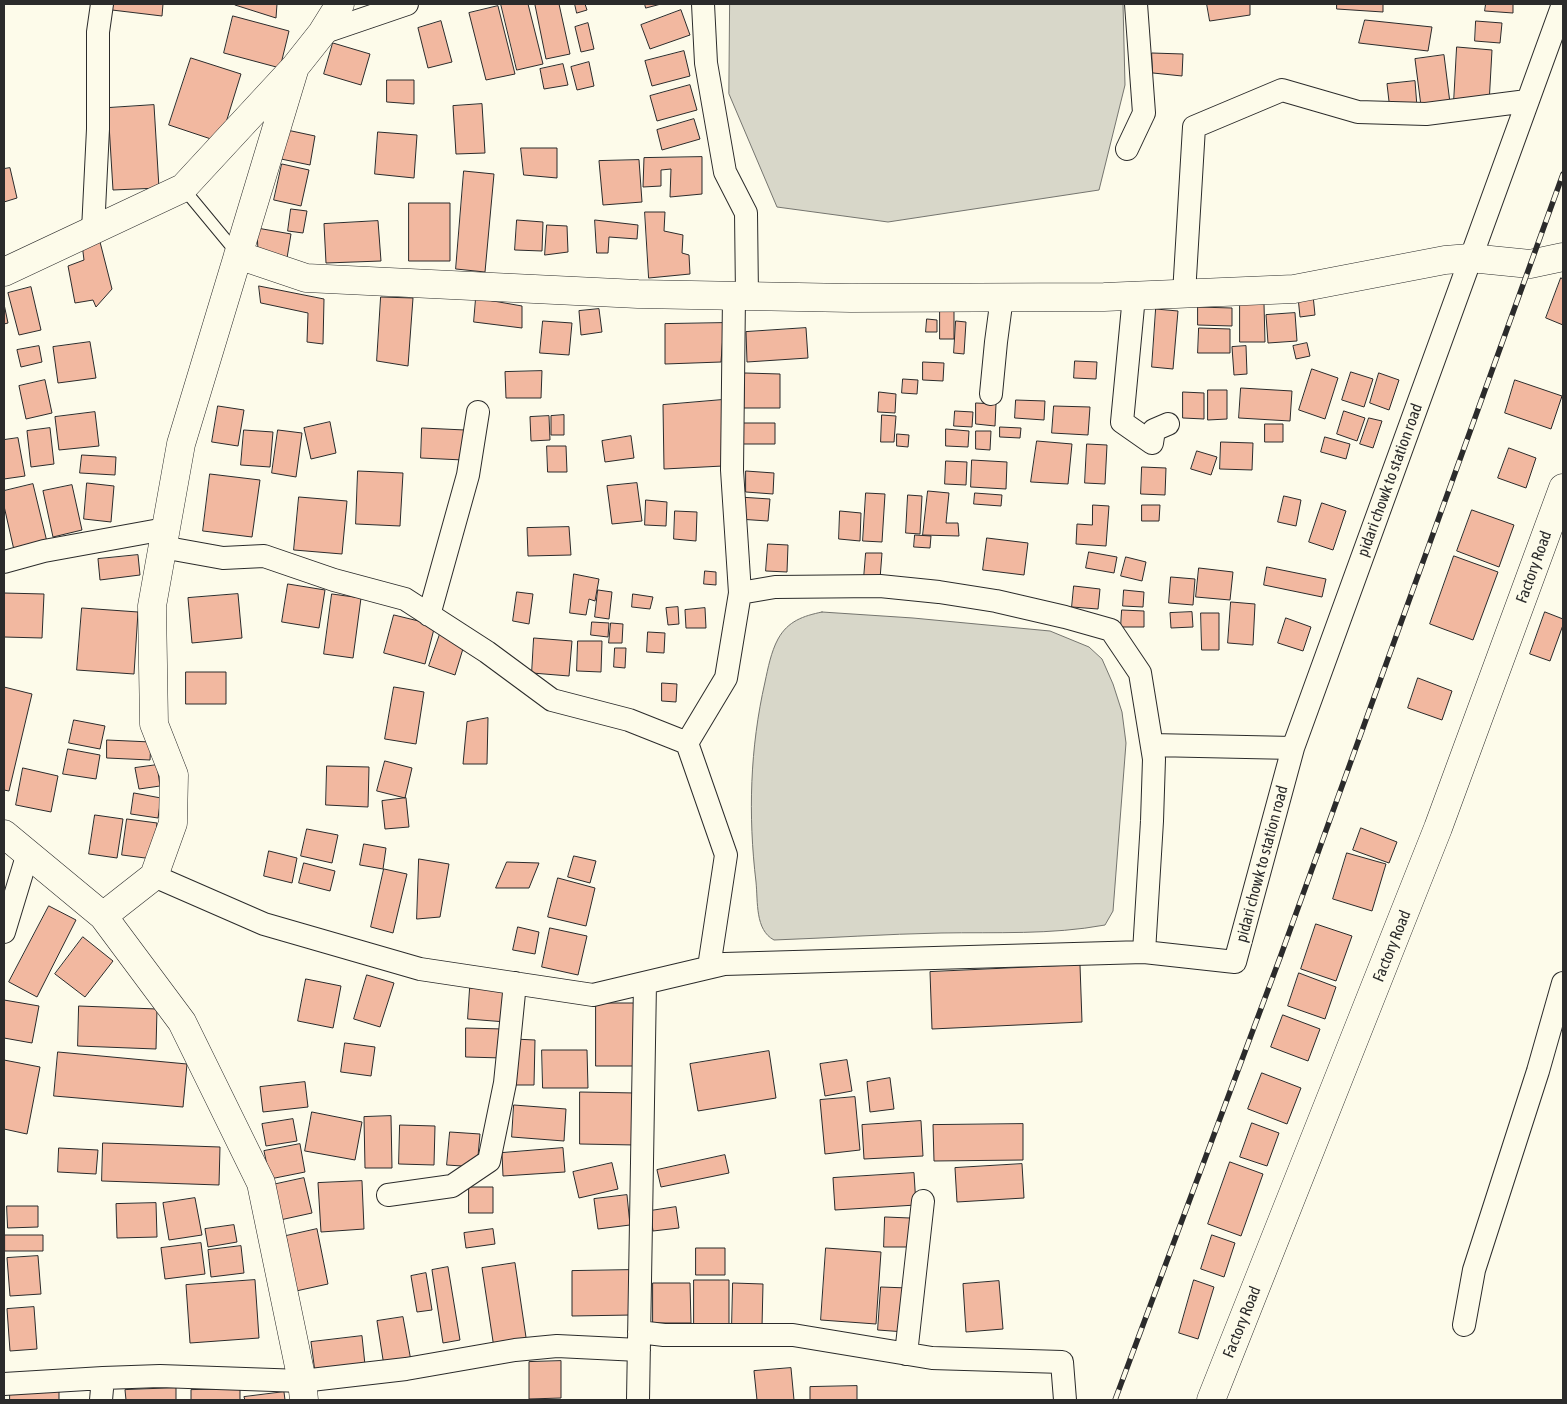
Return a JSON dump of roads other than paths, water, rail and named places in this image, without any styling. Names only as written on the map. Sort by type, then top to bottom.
[{"type":"street","points":[[94,230],[98,129],[98,32],[102,4]]},
{"type":"street","points":[[4,272],[183,188],[295,67],[322,34],[340,4]]},
{"type":"street","points":[[322,34],[407,4]]},
{"type":"street","points":[[687,743],[726,678],[740,593],[732,470],[746,213],[724,172],[706,63],[702,4]]},
{"type":"street","points":[[1127,149],[1144,113],[1136,4]]},
{"type":"street","name":"pidari chowk to station road","points":[[1144,952],[1235,962],[1293,748],[1563,4]]},
{"type":"street","points":[[104,916],[154,876],[173,823],[174,775],[154,724],[152,606],[181,444],[295,67]]},
{"type":"street","points":[[1184,294],[1194,127],[1282,90],[1358,112],[1426,114],[1528,101]]},
{"type":"street","points":[[238,255],[306,278],[628,294],[851,298],[1134,296],[1294,289],[1445,260],[1470,258],[1530,264],[1563,257]]},
{"type":"street","points":[[1134,296],[1122,422],[1152,443],[1154,430],[1168,424]]},
{"type":"street","points":[[991,394],[1002,297]]},
{"type":"street","points":[[429,615],[468,474],[478,412]]},
{"type":"street","name":"Factory Road","points":[[1211,1400],[1438,828],[1563,488]]},
{"type":"street","points":[[4,562],[44,551],[164,538],[223,558],[264,556],[334,580],[405,599],[487,652],[552,700],[629,720],[687,743],[726,855],[709,967]]},
{"type":"street","points":[[154,876],[273,926],[420,969],[593,995],[724,964],[1144,952],[1154,759],[1140,673],[1111,630],[1065,616],[996,601],[880,586],[775,587],[740,593]]},
{"type":"street","points":[[1152,745],[1293,748]]},
{"type":"street","points":[[4,834],[104,916],[182,1022],[260,1183],[303,1391]]},
{"type":"street","points":[[4,932],[28,853]]},
{"type":"street","points":[[388,1195],[452,1186],[489,1161],[506,1083],[515,983]]},
{"type":"street","points":[[638,1400],[645,983]]},
{"type":"street","points":[[1464,1325],[1474,1270],[1538,1071],[1563,983]]},
{"type":"street","points":[[906,1354],[923,1201]]},
{"type":"street","points":[[4,1384],[102,1389],[160,1376],[303,1391],[406,1369],[515,1350],[639,1341],[664,1335],[794,1335],[932,1358],[1062,1362],[1065,1400]]},
{"type":"lane","points":[[183,188],[238,255]]},
{"type":"railway","points":[[1115,1400],[1281,955],[1563,174]]}]
